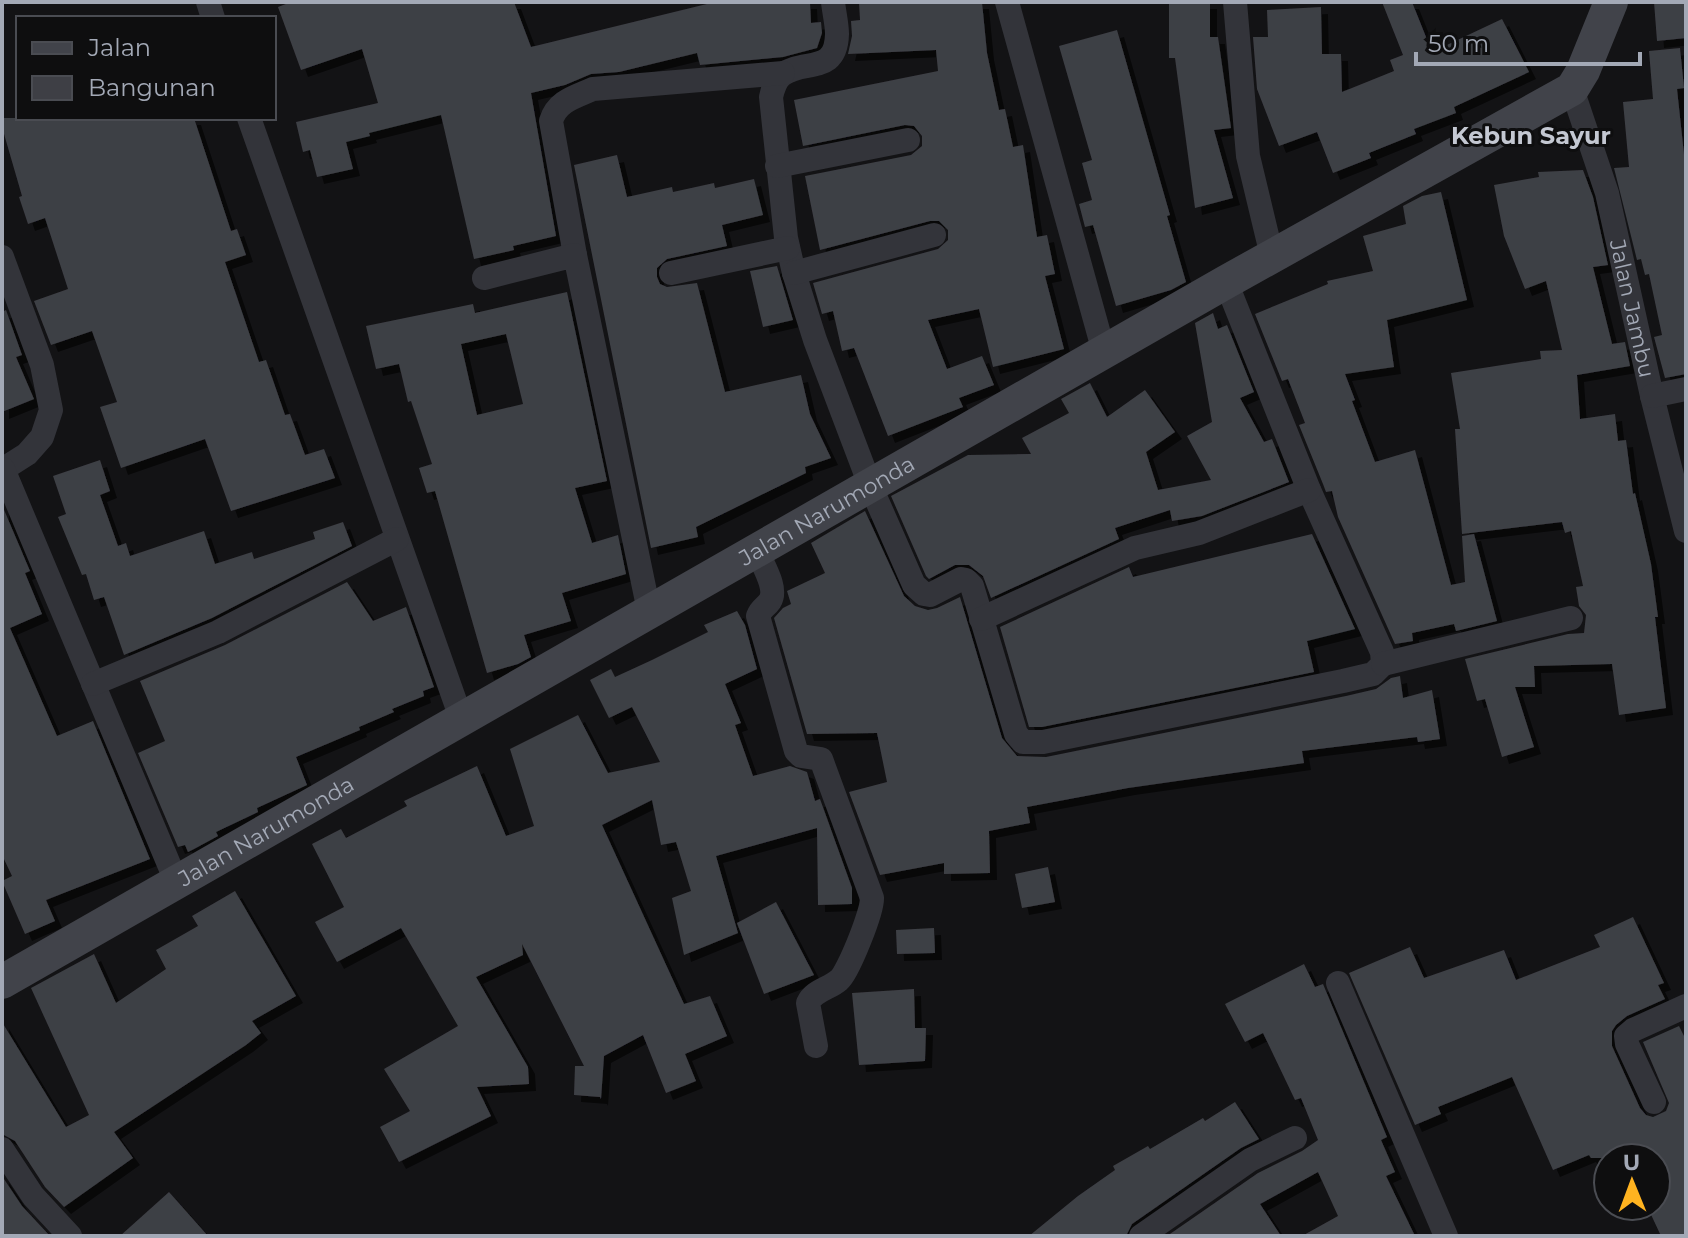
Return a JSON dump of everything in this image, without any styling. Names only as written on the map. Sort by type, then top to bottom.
[{"type":"street","points":[[649,611],[575,255],[551,121],[554,110],[593,89],[783,73],[825,62],[832,53],[837,36],[833,2]]},
{"type":"street","points":[[1007,2],[1104,352]]},
{"type":"street","points":[[1235,2],[1248,156],[1272,256]]},
{"type":"street","points":[[1572,89],[1583,71],[1611,2]]},
{"type":"street","points":[[783,73],[775,82],[771,97],[777,166],[788,248],[815,340],[870,485],[914,585],[930,595],[961,579],[972,586],[1016,734],[1023,742],[1043,742],[1343,681],[1373,674],[1383,664],[1571,618]]},
{"type":"street","name":"Jalan Narumonda","points":[[2,982],[1226,282],[1572,89]]},
{"type":"street","name":"Jalan Jambu","points":[[1572,89],[1607,193],[1686,531]]},
{"type":"street","points":[[250,120],[461,718]]},
{"type":"street","points":[[777,166],[908,140]]},
{"type":"street","points":[[794,273],[934,235]]},
{"type":"street","points":[[671,273],[788,248]]},
{"type":"street","points":[[484,278],[575,255]]},
{"type":"street","points":[[2,257],[42,365],[51,410],[42,437],[27,454],[3,469],[176,881]]},
{"type":"street","points":[[1226,282],[1309,490],[1382,652],[1383,664]]},
{"type":"street","points":[[1652,396],[1686,389]]},
{"type":"street","points":[[981,619],[1135,548],[1199,533],[1309,490]]},
{"type":"street","points":[[93,684],[218,632],[397,539]]},
{"type":"street","points":[[757,551],[773,591],[771,600],[758,616],[796,751],[801,756],[821,759],[872,898],[870,916],[853,950],[848,969],[841,978],[811,997],[808,1003],[816,1046]]},
{"type":"street","points":[[1338,983],[1446,1236]]},
{"type":"street","points":[[1654,1102],[1626,1036],[1686,1006]]},
{"type":"street","points":[[1141,1236],[1236,1168],[1295,1138]]},
{"type":"street","points":[[2,1149],[33,1196],[70,1236]]},
{"type":"building","points":[[291,2],[514,2],[531,47],[715,2],[810,2],[811,23],[821,22],[822,33],[817,48],[783,57],[700,65],[697,53],[619,72],[591,74],[565,85],[531,93],[556,236],[474,259],[441,115],[346,142],[353,169],[317,177],[310,150],[303,152],[296,122],[378,103],[362,49],[301,70],[278,7]]},
{"type":"building","points":[[859,2],[982,2],[987,53],[999,110],[1005,109],[1013,147],[1023,145],[1037,237],[1047,235],[1055,274],[1045,276],[1064,349],[993,367],[979,309],[928,320],[947,369],[982,356],[994,385],[959,398],[963,407],[888,436],[854,348],[842,351],[833,311],[822,314],[813,283],[938,249],[948,240],[948,230],[939,221],[930,221],[820,250],[805,176],[911,155],[922,146],[922,136],[914,126],[905,125],[803,146],[794,100],[938,71],[936,50],[848,54],[851,21],[860,20]]},
{"type":"building","points":[[1169,2],[1210,2],[1210,37],[1218,37],[1231,128],[1214,130],[1233,198],[1195,208],[1175,58],[1169,58]]},
{"type":"building","points":[[1382,2],[1412,2],[1432,52],[1502,19],[1529,72],[1454,107],[1456,113],[1414,129],[1416,134],[1369,153],[1371,158],[1333,173],[1317,132],[1279,146],[1257,89],[1253,37],[1268,37],[1267,10],[1321,7],[1322,54],[1341,54],[1342,92],[1394,71],[1390,60],[1403,55]]},
{"type":"building","points":[[1654,2],[1686,2],[1686,38],[1657,41]]},
{"type":"building","points":[[1117,30],[1186,282],[1171,290],[1116,306],[1093,225],[1085,227],[1079,204],[1092,200],[1082,163],[1092,160],[1059,46]]},
{"type":"building","points":[[1680,48],[1684,88],[1677,89],[1686,173],[1686,374],[1665,378],[1654,337],[1662,335],[1649,274],[1645,275],[1641,259],[1637,260],[1614,168],[1629,167],[1623,102],[1653,99],[1649,51]]},
{"type":"building","points":[[2,118],[195,120],[231,231],[237,229],[246,255],[225,262],[259,362],[266,360],[285,415],[290,414],[305,455],[324,449],[335,478],[231,511],[205,439],[121,468],[100,407],[117,402],[92,331],[51,345],[34,301],[68,289],[45,218],[28,224]]},
{"type":"building","points":[[617,155],[627,197],[672,187],[673,192],[714,183],[715,188],[754,179],[763,215],[722,225],[727,246],[667,259],[657,268],[657,277],[660,284],[667,287],[697,283],[725,392],[801,375],[810,414],[831,458],[805,467],[806,473],[696,527],[698,537],[651,548],[574,165]]},
{"type":"building","points":[[1583,170],[1593,197],[1608,265],[1593,267],[1612,344],[1625,342],[1630,366],[1577,375],[1580,419],[1615,414],[1618,441],[1626,440],[1633,494],[1651,564],[1666,708],[1619,715],[1612,664],[1534,666],[1535,687],[1515,687],[1534,747],[1502,757],[1485,699],[1477,701],[1465,659],[1568,634],[1584,633],[1586,615],[1579,606],[1576,587],[1583,586],[1571,531],[1565,533],[1562,522],[1462,534],[1455,429],[1460,429],[1451,373],[1541,359],[1540,351],[1562,350],[1546,281],[1525,289],[1504,236],[1494,185],[1539,177],[1538,172]]},
{"type":"building","points":[[1441,192],[1467,300],[1387,320],[1394,367],[1345,374],[1375,462],[1415,450],[1451,585],[1465,582],[1462,536],[1474,534],[1497,621],[1456,631],[1454,624],[1412,633],[1413,641],[1395,644],[1338,517],[1332,491],[1326,492],[1299,425],[1305,423],[1288,379],[1282,381],[1255,314],[1328,284],[1327,281],[1373,271],[1363,236],[1406,224],[1403,206],[1422,196]]},
{"type":"building","points":[[777,266],[793,320],[763,327],[750,271]]},
{"type":"building","points":[[567,292],[607,481],[575,488],[592,543],[618,535],[626,574],[562,593],[571,621],[524,635],[531,657],[487,673],[435,491],[427,493],[419,468],[432,464],[411,401],[408,402],[399,364],[376,369],[366,326],[473,304],[475,313]],"holes":[[[506,334],[523,404],[477,415],[461,344]]]},
{"type":"building","points":[[6,310],[22,355],[16,357],[34,399],[2,412],[2,312]]},
{"type":"building","points":[[1213,313],[1218,329],[1227,325],[1254,392],[1240,398],[1264,442],[1272,439],[1289,482],[1202,516],[1172,521],[1170,510],[1115,528],[1119,539],[991,598],[983,576],[969,565],[955,565],[929,579],[926,576],[891,496],[968,455],[1031,454],[1022,438],[1069,413],[1061,399],[1090,383],[1107,417],[1145,390],[1175,432],[1146,452],[1158,490],[1211,480],[1187,436],[1212,422],[1195,323]]},
{"type":"building","points":[[100,460],[110,491],[100,495],[118,546],[126,543],[130,556],[204,531],[215,564],[252,552],[254,559],[315,539],[313,532],[343,522],[352,546],[212,618],[124,655],[104,597],[94,600],[86,574],[82,575],[58,517],[66,514],[53,476]]},
{"type":"building","points":[[2,505],[30,571],[25,573],[42,614],[10,628],[57,736],[93,721],[150,859],[46,900],[55,921],[25,934],[2,881],[12,876],[2,855]]},
{"type":"building","points":[[865,511],[904,596],[915,606],[928,610],[960,597],[1002,738],[1017,756],[1046,757],[1346,696],[1376,689],[1391,678],[1400,676],[1403,698],[1432,690],[1440,739],[1418,742],[1417,737],[1302,751],[1304,763],[1128,788],[1027,807],[1030,823],[989,831],[990,873],[944,874],[944,863],[880,875],[849,792],[887,782],[877,733],[807,734],[774,618],[791,604],[787,591],[825,573],[811,543]]},
{"type":"building","points":[[1312,534],[1355,629],[1307,641],[1314,672],[1042,727],[1029,727],[1000,627],[1129,567],[1133,577]]},
{"type":"building","points":[[347,582],[373,621],[406,607],[434,687],[423,691],[424,696],[392,709],[394,712],[359,727],[360,730],[296,757],[307,785],[257,808],[258,812],[216,832],[218,836],[188,852],[185,845],[178,847],[138,753],[165,741],[140,681],[225,645]]},
{"type":"building","points":[[737,611],[745,625],[757,669],[725,684],[741,723],[735,725],[753,776],[790,766],[807,772],[815,801],[820,799],[852,888],[852,904],[818,905],[817,828],[716,856],[738,933],[684,955],[672,898],[691,891],[676,842],[661,845],[652,800],[602,825],[684,1004],[710,996],[727,1036],[685,1054],[696,1081],[666,1093],[643,1035],[604,1056],[601,1099],[574,1095],[575,1066],[584,1066],[522,944],[523,955],[476,977],[528,1067],[529,1084],[477,1087],[491,1116],[399,1162],[380,1127],[410,1111],[384,1069],[458,1026],[401,928],[337,962],[315,922],[344,907],[312,844],[341,829],[346,838],[407,806],[404,801],[477,766],[506,836],[534,826],[510,749],[578,715],[608,773],[660,762],[632,707],[609,718],[590,680],[611,669],[615,677],[652,660],[708,632],[704,625]]},
{"type":"building","points":[[1048,867],[1055,902],[1022,908],[1015,874]]},
{"type":"building","points":[[235,891],[296,996],[252,1021],[261,1033],[246,1045],[114,1132],[133,1158],[64,1207],[45,1187],[15,1141],[2,1134],[2,1022],[66,1127],[89,1115],[31,988],[94,954],[116,1003],[166,969],[156,950],[198,926],[192,916]]},
{"type":"building","points":[[776,902],[814,975],[764,994],[737,923]]},
{"type":"building","points":[[1633,917],[1664,983],[1658,985],[1665,999],[1627,1016],[1612,1031],[1612,1046],[1646,1115],[1653,1117],[1666,1111],[1669,1103],[1643,1042],[1679,1026],[1686,1040],[1686,1236],[1661,1236],[1654,1222],[1672,1222],[1672,1142],[1592,1142],[1592,1158],[1589,1155],[1553,1170],[1512,1077],[1438,1107],[1441,1114],[1415,1125],[1349,973],[1410,947],[1424,978],[1504,950],[1516,980],[1600,947],[1594,935]]},
{"type":"building","points":[[934,928],[935,953],[897,954],[896,930]]},
{"type":"building","points":[[1304,964],[1315,987],[1323,984],[1387,1137],[1381,1140],[1395,1172],[1386,1176],[1415,1236],[1302,1236],[1338,1216],[1318,1172],[1260,1204],[1281,1236],[1167,1236],[1258,1173],[1318,1140],[1301,1098],[1295,1100],[1263,1033],[1245,1042],[1225,1004]]},
{"type":"building","points":[[914,989],[915,1028],[926,1028],[925,1061],[859,1065],[852,993]]},
{"type":"building","points":[[1235,1102],[1259,1139],[1241,1148],[1132,1224],[1126,1236],[1029,1236],[1115,1170],[1113,1166],[1148,1146],[1150,1149],[1203,1118],[1205,1121]]},
{"type":"building","points":[[2,1176],[22,1206],[50,1236],[2,1236]]},
{"type":"building","points":[[169,1192],[208,1236],[120,1236]]},
{"type":"district","name":"Kebun Sayur","points":[[1531,135]]}]
